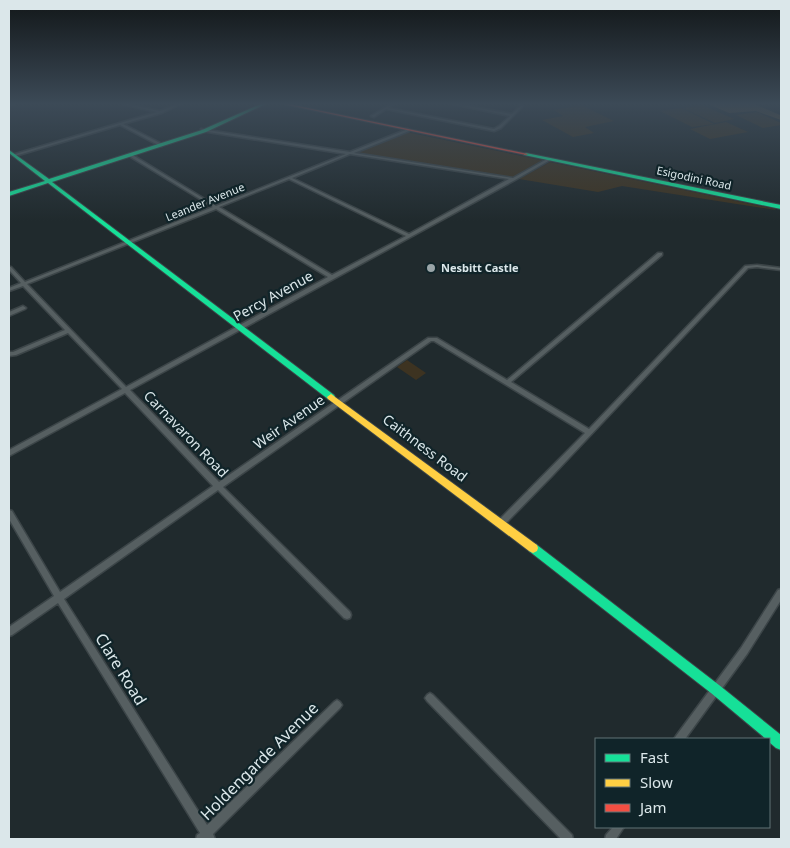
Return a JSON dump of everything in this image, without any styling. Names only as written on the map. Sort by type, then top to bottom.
[{"type":"main road","points":[[9,194],[168,143]]},
{"type":"main road","name":"Esigodini Road","points":[[467,143],[781,207]]},
{"type":"main road","name":"Caithness Road","points":[[11,153],[501,522],[781,743]]},
{"type":"street","points":[[11,153],[51,143]]},
{"type":"street","points":[[156,143],[161,145]]},
{"type":"street","points":[[275,143],[514,180]]},
{"type":"street","name":"Leander Avenue","points":[[9,290],[376,143]]},
{"type":"street","points":[[130,155],[330,277]]},
{"type":"street","name":"Percy Avenue","points":[[9,453],[548,160]]},
{"type":"street","points":[[289,178],[408,235]]},
{"type":"street","points":[[508,383],[660,254]]},
{"type":"street","points":[[501,522],[748,267],[757,266],[781,270]]},
{"type":"street","name":"Carnavaron Road","points":[[9,268],[218,486],[347,615]]},
{"type":"street","points":[[9,314],[22,308]]},
{"type":"street","points":[[9,354],[14,354],[69,330]]},
{"type":"street","name":"Weir Avenue","points":[[9,632],[430,339],[435,339],[589,432]]},
{"type":"street","name":"Clare Road","points":[[9,513],[206,837]]},
{"type":"street","points":[[680,738],[744,651],[781,593]]},
{"type":"street","points":[[430,698],[568,839]]},
{"type":"street","name":"Holdengarde Avenue","points":[[206,837],[337,704]]},
{"type":"street","points":[[610,839],[618,828]]},
{"type":"shaded area","points":[[381,143],[457,143],[541,160],[542,162],[513,178],[353,154]]},
{"type":"shaded area","points":[[550,162],[776,210],[622,186],[598,192],[519,179]]},
{"type":"shaded area","points":[[407,360],[426,373],[416,380],[397,367]]},
{"type":"traffic: fast","points":[[9,194],[168,143]]},
{"type":"traffic: fast","points":[[9,151],[331,397]]},
{"type":"traffic: fast","points":[[526,154],[781,207]]},
{"type":"traffic: fast","points":[[533,548],[715,689],[781,743]]},
{"type":"traffic: slow","points":[[331,397],[533,548]]},
{"type":"traffic: jam","points":[[471,143],[526,154]]},
{"type":"place","name":"Nesbitt Castle","points":[[431,268]]}]
